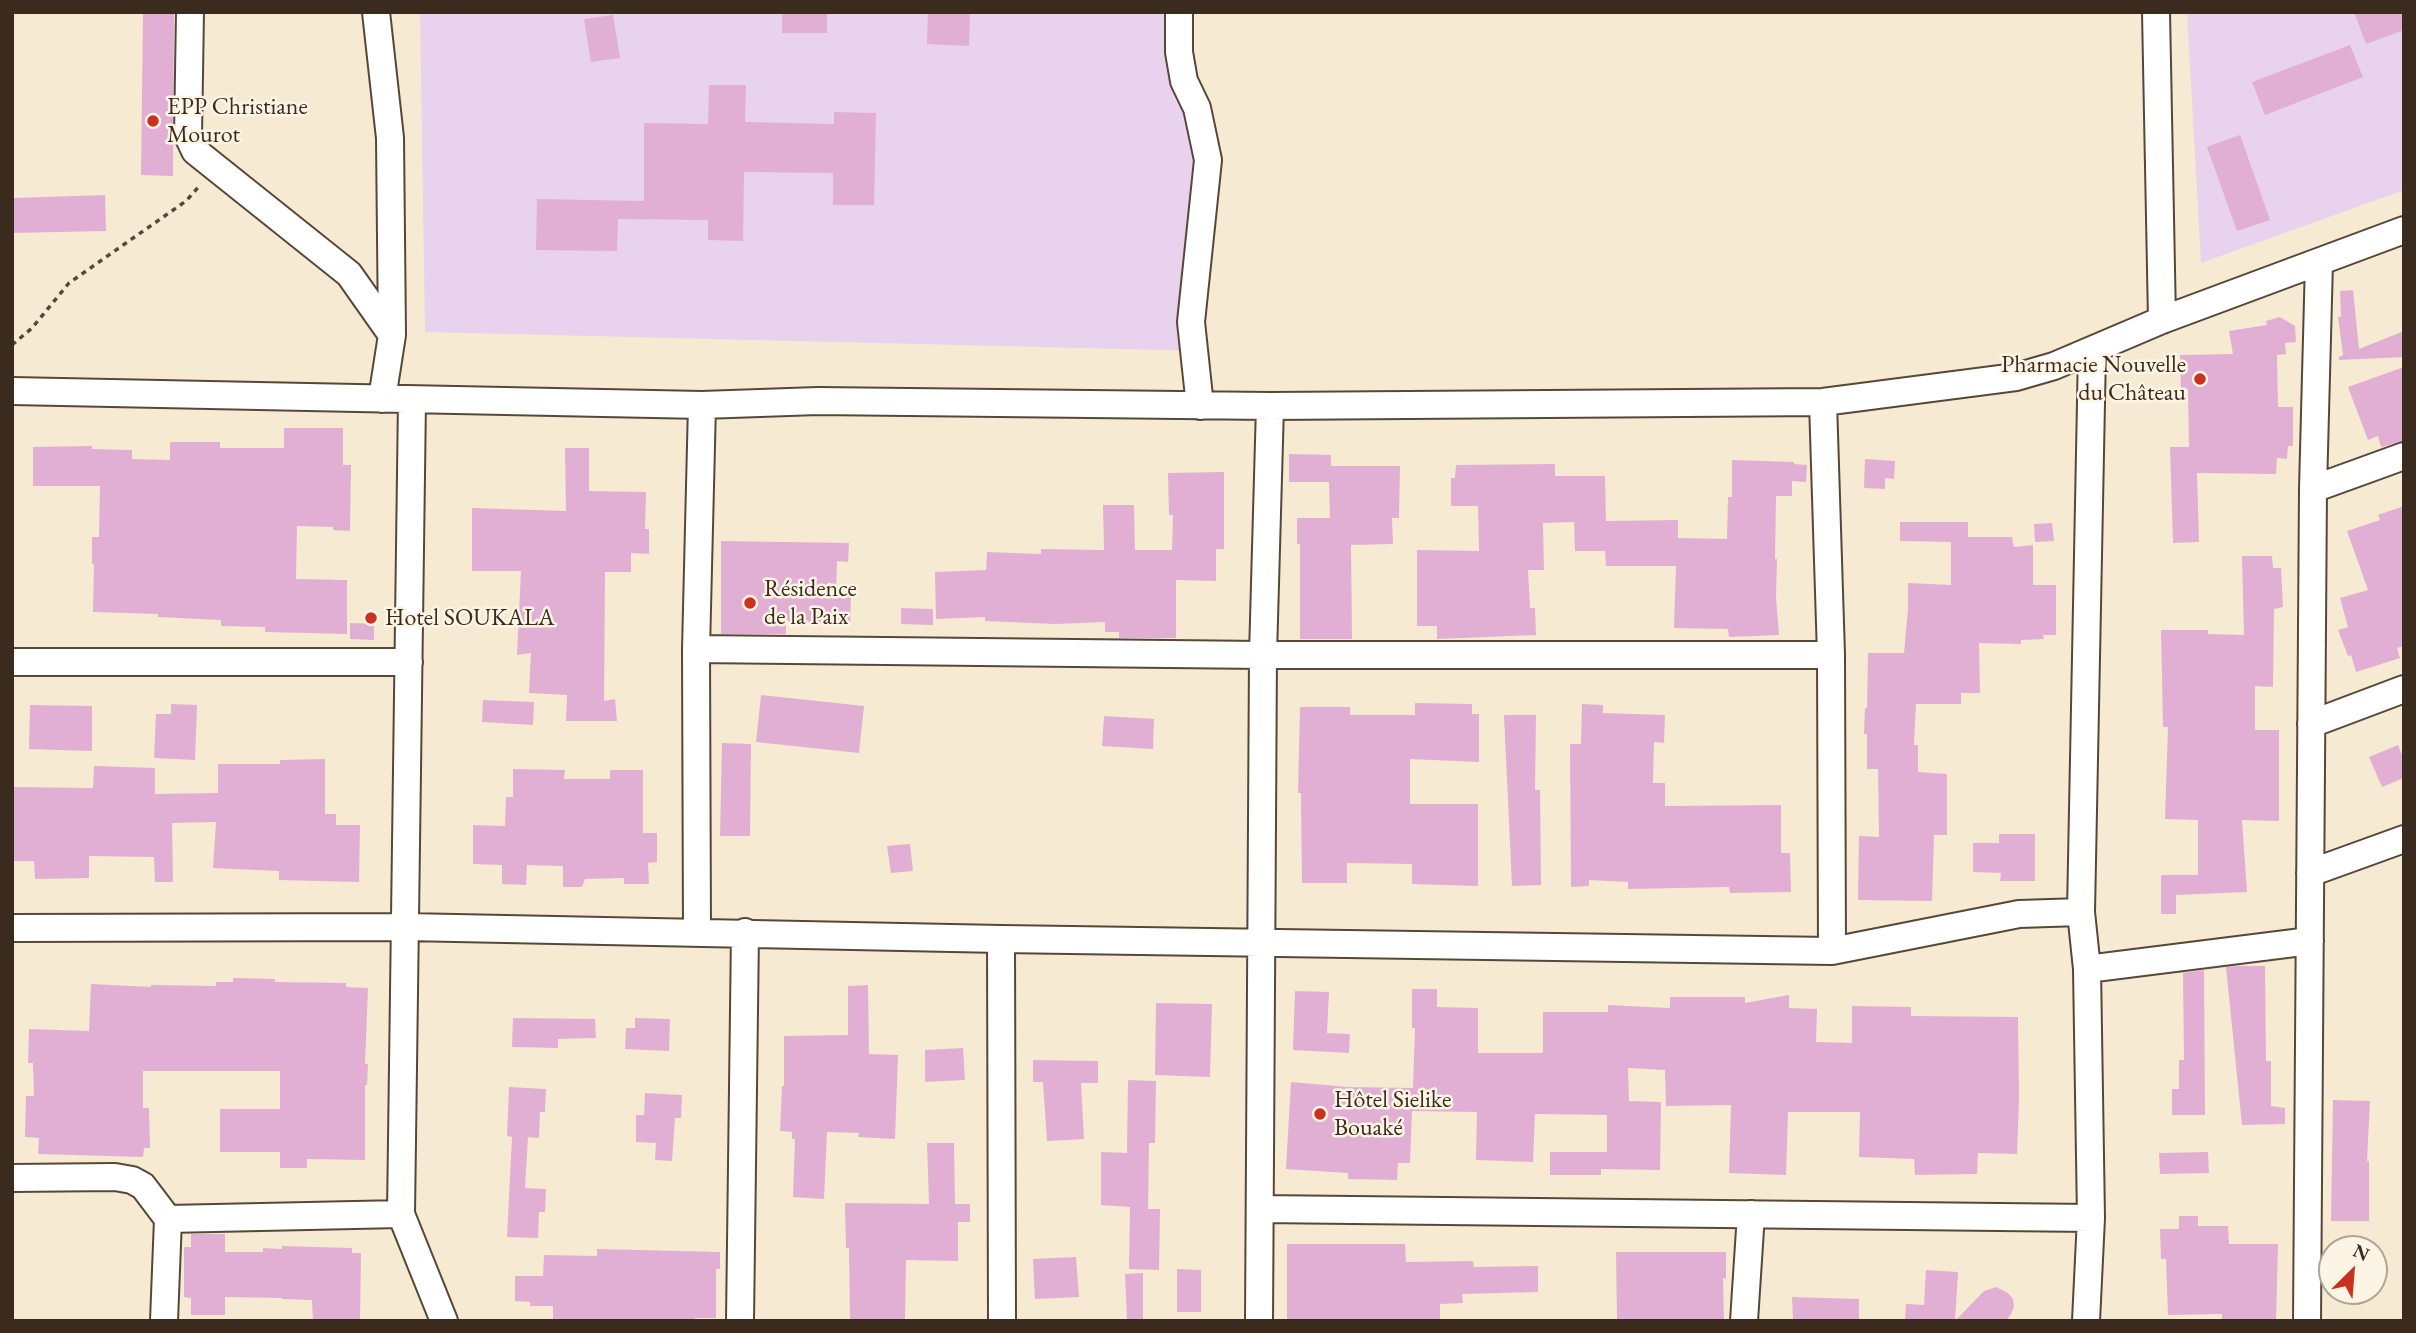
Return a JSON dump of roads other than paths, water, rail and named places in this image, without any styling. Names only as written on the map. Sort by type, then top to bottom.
[{"type":"street","points":[[190,12],[188,136],[195,151],[349,274],[392,335]]},
{"type":"street","points":[[376,12],[390,138],[392,335],[382,399]]},
{"type":"street","points":[[1179,12],[1179,52],[1185,81],[1197,108],[1208,160],[1191,322],[1200,406]]},
{"type":"street","points":[[2156,12],[2162,320]]},
{"type":"street","points":[[12,391],[702,405],[818,401],[1200,406],[1823,402],[2016,377],[2054,366],[2162,320],[2404,230]]},
{"type":"street","points":[[2306,1321],[2312,489],[2319,262]]},
{"type":"street","points":[[2086,1321],[2091,1218],[2087,969],[2081,912],[2092,352]]},
{"type":"street","points":[[412,400],[401,1214],[444,1321]]},
{"type":"street","points":[[1823,402],[1831,655],[1832,951]]},
{"type":"street","points":[[697,932],[696,649],[702,405]]},
{"type":"street","points":[[1259,1321],[1263,655],[1270,406]]},
{"type":"street","points":[[2312,489],[2404,456]]},
{"type":"street","points":[[696,649],[1263,655],[1831,655]]},
{"type":"street","points":[[12,662],[409,662]]},
{"type":"street","points":[[2311,723],[2404,690]]},
{"type":"street","points":[[2310,873],[2404,839]]},
{"type":"street","points":[[12,928],[406,927],[1832,951],[2019,914],[2081,912]]},
{"type":"street","points":[[740,1321],[745,932]]},
{"type":"street","points":[[1001,939],[1002,1321]]},
{"type":"street","points":[[2087,969],[2310,941]]},
{"type":"street","points":[[12,1178],[115,1177],[132,1180],[143,1186],[168,1219],[164,1321]]},
{"type":"street","points":[[1260,1209],[2091,1218]]},
{"type":"street","points":[[168,1219],[401,1214]]},
{"type":"street","points":[[1744,1321],[1751,1214]]},
{"type":"place","name":"EPP Christiane Mourot","points":[[153,121]]},
{"type":"place","name":"Pharmacie Nouvelle du Château","points":[[2200,379]]},
{"type":"place","name":"Résidence de la Paix","points":[[750,603]]},
{"type":"place","name":"Hotel SOUKALA","points":[[371,618]]},
{"type":"place","name":"Hôtel Sielike Bouaké","points":[[1320,1114]]}]
